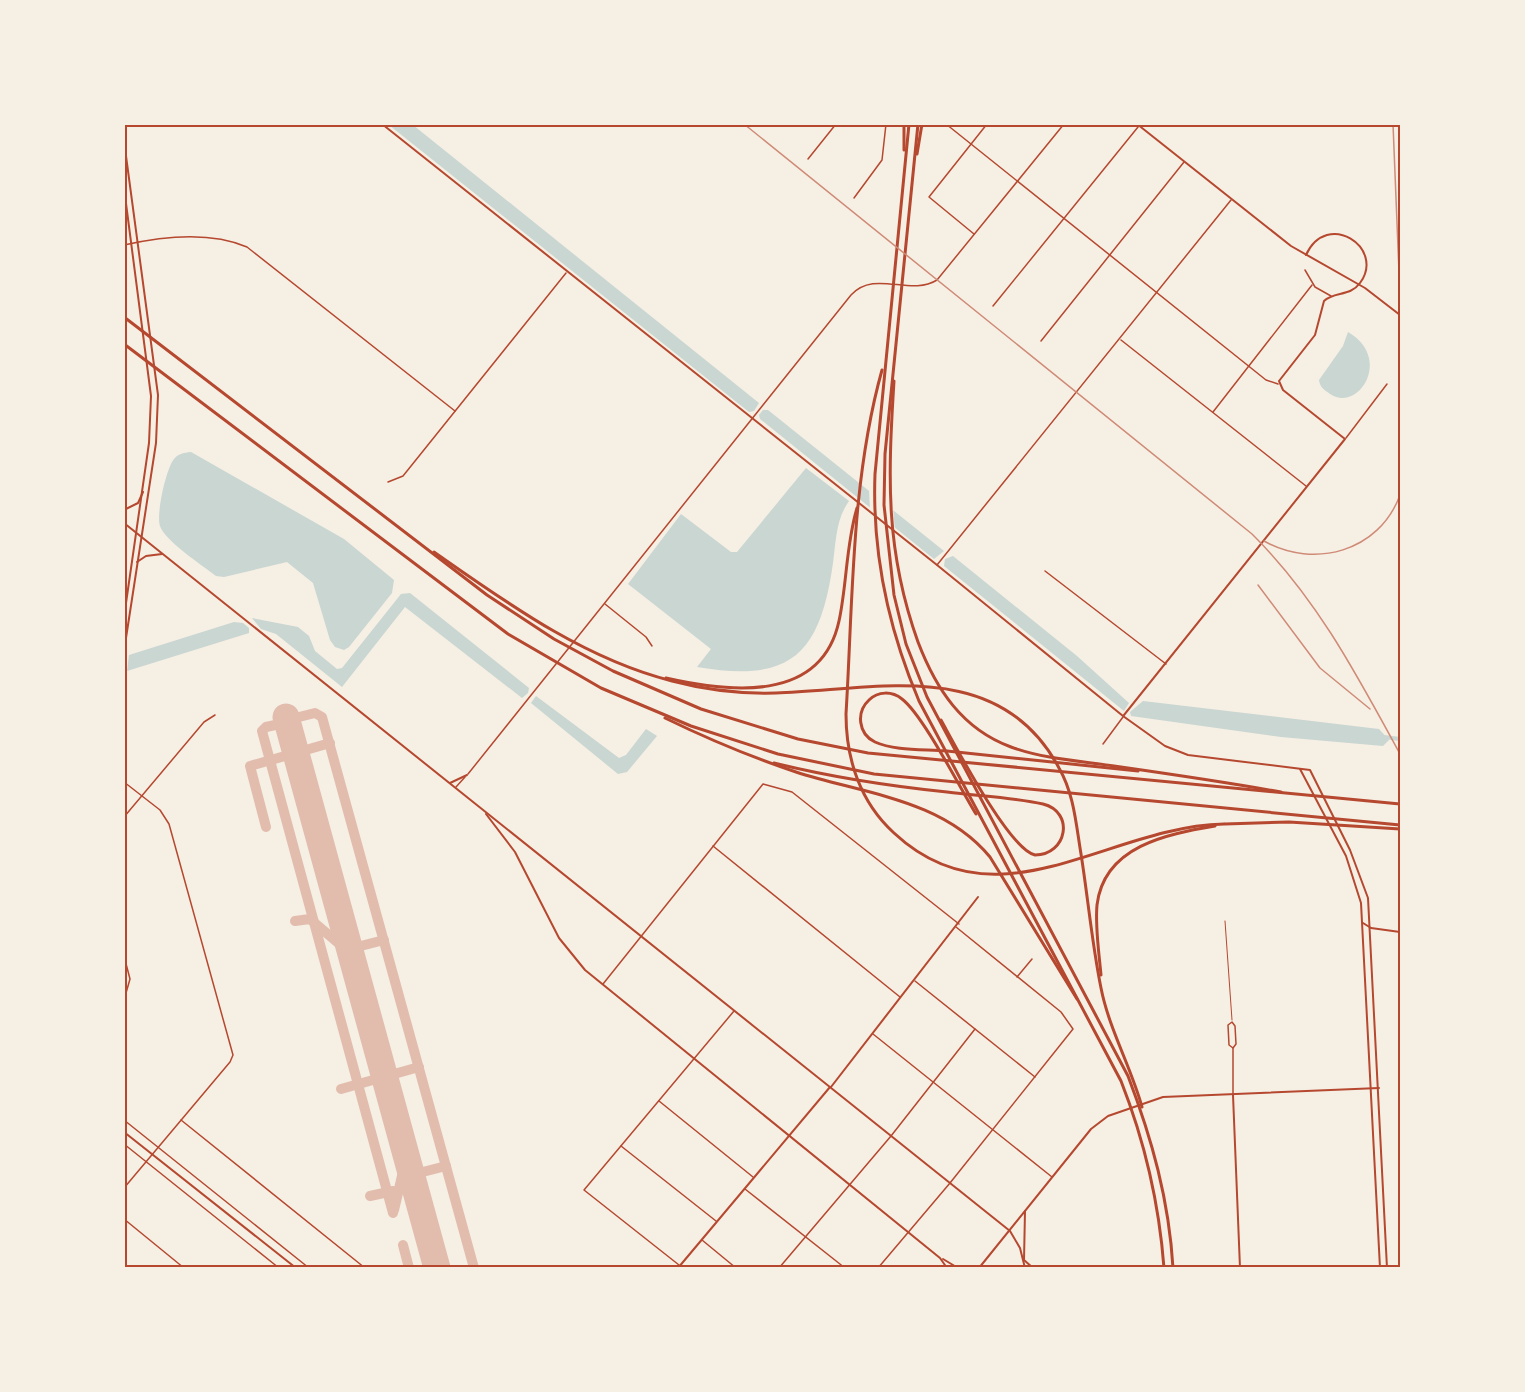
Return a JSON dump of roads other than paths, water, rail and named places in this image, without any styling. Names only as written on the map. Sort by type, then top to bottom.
[{"type":"highway","points":[[906,124],[874,496],[875,525],[884,593],[907,672],[933,729],[1121,1081],[1143,1140],[1158,1209],[1164,1268]]},
{"type":"highway","points":[[920,124],[912,179],[885,454],[885,532],[899,617],[927,697],[1115,1047],[1148,1129]]},
{"type":"highway","points":[[124,317],[487,595],[584,656],[700,709],[765,730],[868,753],[1303,797],[1401,804]]},
{"type":"highway","points":[[898,327],[890,499],[894,554],[906,608],[927,665],[942,693],[961,716],[1007,746],[1035,754],[1303,797]]},
{"type":"highway","points":[[124,344],[476,612],[540,655],[631,702],[755,758],[918,807],[943,817],[962,830],[985,851],[1007,884],[1097,1033]]},
{"type":"highway","points":[[647,673],[708,686],[750,688],[785,682],[810,668],[826,651],[837,627],[877,389],[885,360]]},
{"type":"highway","points":[[381,514],[502,600],[589,649],[647,673],[682,684],[765,693],[915,686],[945,687],[968,692],[991,701],[1021,721],[1046,747],[1063,774],[1076,819],[1101,988],[1148,1129],[1167,1204],[1173,1268]]},
{"type":"highway","points":[[856,521],[846,714],[852,765],[873,809],[900,839],[933,860],[953,868],[980,874],[1029,873],[1157,832],[1224,824],[1401,827]]},
{"type":"highway","points":[[997,849],[905,702],[887,693],[874,696],[867,701],[860,718],[861,726],[868,737],[880,744],[917,748],[982,755],[1038,760],[1175,776]]},
{"type":"highway","points":[[755,758],[877,784],[942,792],[1007,800],[1041,804],[1055,810],[1061,818],[1064,830],[1062,839],[1054,849],[1035,855],[1020,847],[991,805],[927,697]]},
{"type":"highway","points":[[631,702],[725,738],[835,767],[874,774],[1003,788],[1347,818],[1401,827]]},
{"type":"highway","points":[[1101,988],[1097,904],[1102,885],[1115,864],[1125,855],[1147,843],[1224,824]]},
{"type":"street","points":[[382,124],[566,273],[938,563],[1124,715],[1170,749],[1188,755],[1310,770],[1350,850],[1366,890],[1371,928],[1387,1268]]},
{"type":"street","points":[[808,159],[836,124]]},
{"type":"street","points":[[854,198],[882,160],[886,124]]},
{"type":"street","points":[[946,124],[1248,366],[1270,382],[1279,384],[1345,439]]},
{"type":"street","points":[[975,234],[929,197],[987,124]]},
{"type":"street","points":[[455,788],[855,291],[866,284],[880,282],[915,286],[932,283],[942,275],[1064,124]]},
{"type":"street","points":[[993,306],[1138,125],[1231,200],[1306,255],[1351,280],[1401,315]]},
{"type":"street","points":[[124,141],[157,376],[156,443],[124,651]]},
{"type":"street","points":[[1041,341],[1184,162]]},
{"type":"street","points":[[124,188],[150,376],[150,443],[124,616]]},
{"type":"street","points":[[938,563],[1231,200]]},
{"type":"street","points":[[1279,384],[1315,335],[1322,305],[1331,296],[1350,292],[1361,282],[1366,263],[1362,248],[1347,236],[1331,234],[1314,242],[1306,255]]},
{"type":"street","points":[[124,245],[211,237],[231,240],[247,247],[455,411]]},
{"type":"street","points":[[1305,270],[1312,285],[1331,296]]},
{"type":"street","points":[[388,482],[403,476],[566,273]]},
{"type":"street","points":[[1213,412],[1312,285]]},
{"type":"street","points":[[1120,339],[1306,486]]},
{"type":"street","points":[[1103,744],[1387,384]]},
{"type":"street","points":[[124,510],[138,503],[143,492]]},
{"type":"street","points":[[124,523],[1010,1231],[1024,1260],[1033,1268]]},
{"type":"street","points":[[137,562],[150,555],[164,555]]},
{"type":"street","points":[[1045,571],[1166,664]]},
{"type":"street","points":[[604,603],[646,637],[652,646]]},
{"type":"street","points":[[124,817],[204,722],[215,715]]},
{"type":"street","points":[[1300,769],[1343,852],[1357,885],[1363,923],[1380,1268]]},
{"type":"street","points":[[450,783],[467,775]]},
{"type":"street","points":[[124,782],[163,813],[169,824],[233,1057],[124,1188]]},
{"type":"street","points":[[602,985],[763,784],[792,792],[959,924]]},
{"type":"street","points":[[482,810],[501,831],[515,852],[559,938],[585,970],[940,1258],[958,1268]]},
{"type":"street","points":[[713,846],[901,997]]},
{"type":"street","points":[[1343,852],[1350,850]]},
{"type":"street","points":[[734,1011],[584,1190],[679,1267],[830,1087],[978,897]]},
{"type":"street","points":[[1363,923],[1371,928]]},
{"type":"street","points":[[878,1268],[950,1183],[1073,1029],[1061,1012],[956,927]]},
{"type":"street","points":[[1363,930],[1371,928],[1401,932]]},
{"type":"street","points":[[124,956],[130,979],[124,1000]]},
{"type":"street","points":[[1017,977],[1032,958]]},
{"type":"street","points":[[914,980],[1035,1077]]},
{"type":"street","points":[[1233,1048],[1229,1045],[1228,1025],[1232,1022],[1235,1026],[1236,1044],[1233,1048],[1233,1095],[1240,1268]]},
{"type":"street","points":[[779,1268],[891,1136],[975,1029]]},
{"type":"street","points":[[872,1034],[1052,1178]]},
{"type":"street","points":[[979,1268],[1091,1129],[1117,1113],[1154,1099],[1379,1088]]},
{"type":"street","points":[[659,1101],[754,1177]]},
{"type":"street","points":[[124,1120],[309,1268]]},
{"type":"street","points":[[181,1120],[365,1268]]},
{"type":"street","points":[[124,1132],[296,1268]]},
{"type":"street","points":[[124,1144],[279,1268]]},
{"type":"street","points":[[621,1145],[717,1222]]},
{"type":"street","points":[[745,1189],[845,1268]]},
{"type":"street","points":[[1025,1211],[1025,1268]]},
{"type":"street","points":[[124,1219],[184,1268]]},
{"type":"street","points":[[702,1240],[736,1268]]},
{"type":"street","points":[[940,1258],[947,1268]]},
{"type":"lane","points":[[1225,921],[1232,1022]]},
{"type":"waterway","points":[[1384,737],[1400,739]]},
{"type":"railway","points":[[744,124],[1252,534],[1275,558],[1316,610],[1351,666],[1400,754]]},
{"type":"railway","points":[[1393,124],[1400,297]]},
{"type":"railway","points":[[1264,541],[1303,554],[1323,554],[1343,550],[1361,542],[1377,530],[1390,514],[1400,495]]},
{"type":"railway","points":[[1258,585],[1320,668],[1370,709]]}]
